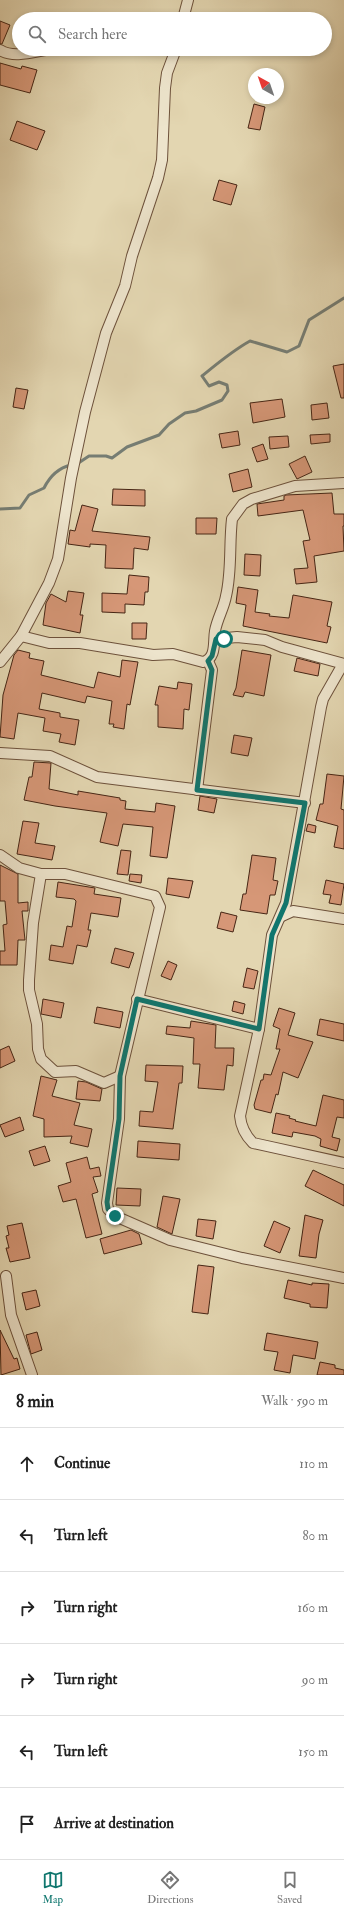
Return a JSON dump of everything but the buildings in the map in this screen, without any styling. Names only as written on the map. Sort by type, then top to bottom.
[{"type":"street","points":[[185,12],[188,0]]},
{"type":"street","points":[[0,50],[7,54],[12,54]]},
{"type":"street","points":[[0,662],[21,636],[49,583],[58,559],[71,478],[84,412],[106,333],[125,286],[132,256],[162,160],[165,88],[167,73],[173,56]]},
{"type":"street","points":[[21,636],[50,643],[80,643],[153,655],[173,654],[203,662],[208,661],[212,656],[216,639],[216,627],[226,596],[232,519],[236,511],[243,504],[252,499],[295,486],[344,483]]},
{"type":"street","points":[[216,639],[237,637],[259,639],[344,664],[323,699],[321,707],[289,907],[282,916],[272,935],[259,1029],[240,1116],[241,1125],[246,1136],[253,1143],[344,1163]]},
{"type":"street","points":[[197,790],[212,670],[208,661]]},
{"type":"street","points":[[0,753],[42,754],[50,756],[97,777],[305,803]]},
{"type":"street","points":[[0,855],[19,868],[41,874],[65,874],[155,896],[158,900],[160,907],[120,1076],[119,1119],[107,1202],[108,1209],[115,1216],[170,1240],[242,1258],[344,1278]]},
{"type":"street","points":[[41,874],[33,923],[28,980],[37,1024],[38,1049],[41,1059],[55,1072],[76,1071],[104,1083],[120,1076]]},
{"type":"street","points":[[289,907],[344,919]]},
{"type":"street","points":[[137,999],[259,1029]]},
{"type":"street","points":[[6,1276],[12,1315],[32,1375]]},
{"type":"waterway","points":[[77,464],[89,456],[106,456],[112,458],[127,447],[159,435],[169,424],[185,413],[196,411],[222,400],[228,391],[227,385],[219,382],[209,386],[202,376],[231,353],[250,341],[287,352],[299,346],[309,320],[344,298]]},
{"type":"waterway","points":[[0,509],[20,508],[29,495],[44,488],[55,473],[62,468],[71,465]]},
{"type":"route","points":[[115,1216],[108,1209],[107,1202],[119,1119],[120,1076],[137,999],[259,1029],[272,935],[274,927],[282,916],[286,903],[305,803],[197,790],[212,670],[208,661],[212,656],[216,639],[224,639]]}]
